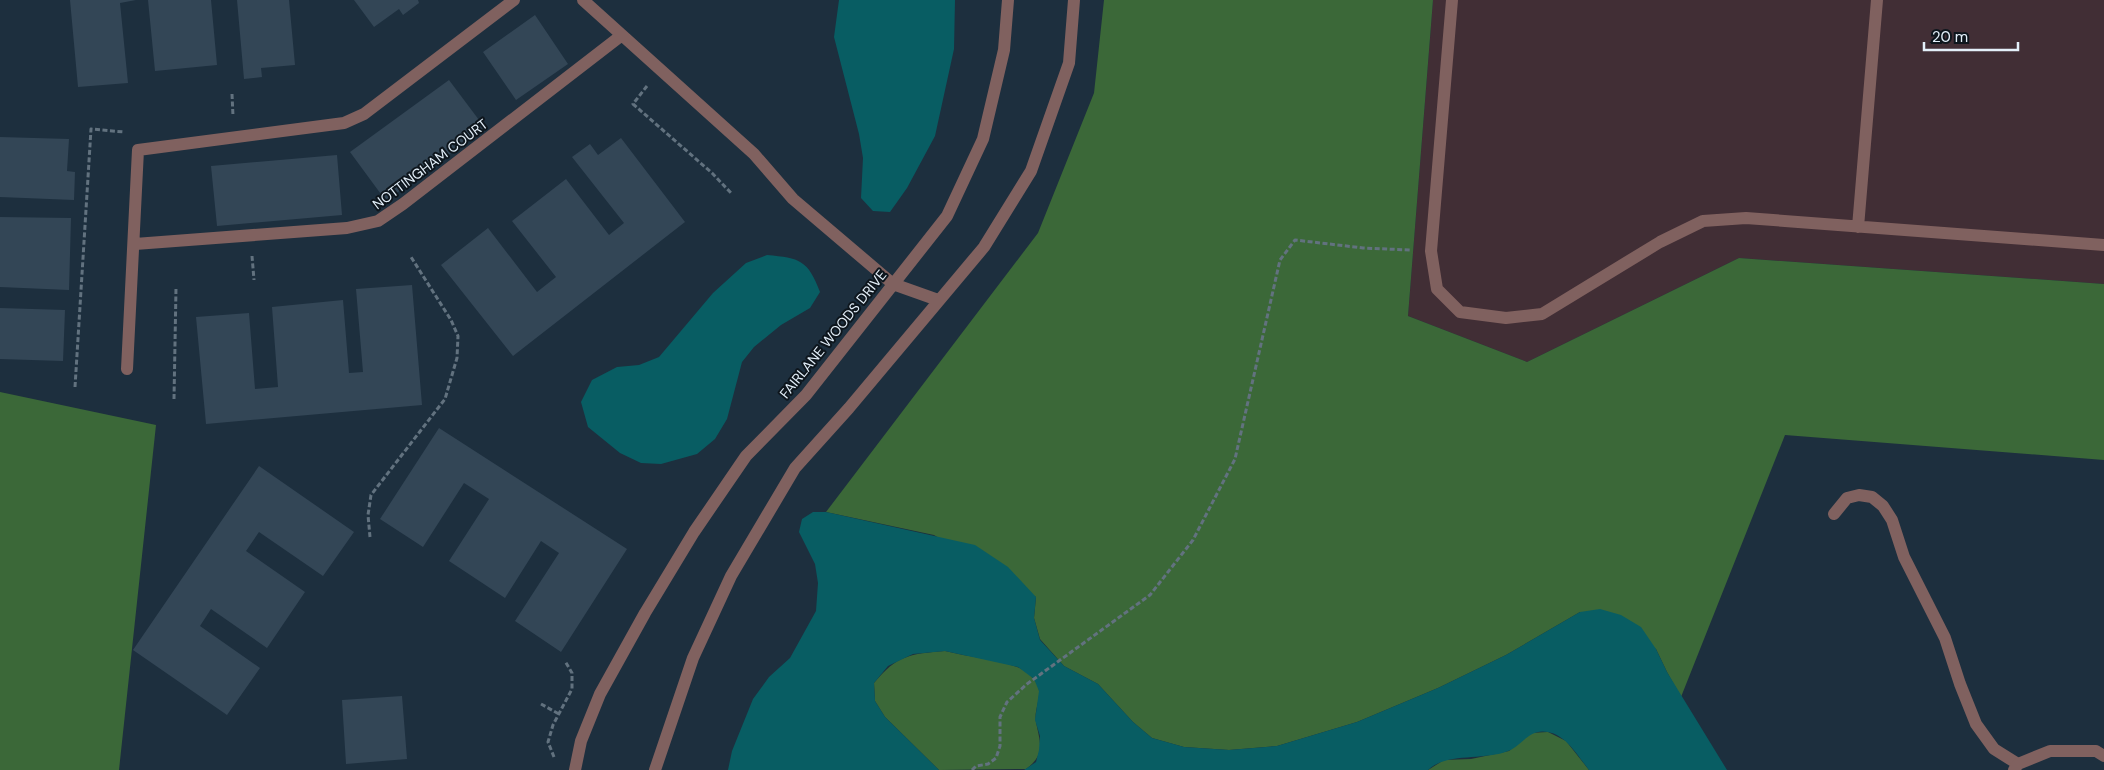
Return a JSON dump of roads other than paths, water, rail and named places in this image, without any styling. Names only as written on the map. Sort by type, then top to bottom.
[{"type":"street","points":[[127,369],[135,244],[138,150],[344,124],[364,114],[514,0]]},
{"type":"street","points":[[583,0],[754,154],[793,199],[893,284],[938,300]]},
{"type":"street","name":"FAIRLANE WOODS DRIVE","points":[[575,770],[581,741],[600,694],[645,613],[694,532],[746,456],[806,395],[947,216],[983,139],[1004,50],[1008,0]]},
{"type":"street","points":[[655,770],[693,658],[731,576],[795,468],[849,408],[984,247],[1031,170],[1069,63],[1074,0]]},
{"type":"street","points":[[1452,0],[1431,250],[1437,289],[1460,312],[1506,318],[1542,314],[1660,242],[1703,221],[1746,218],[2104,245]]},
{"type":"street","points":[[1858,227],[1877,0]]},
{"type":"street","name":"NOTTINGHAM COURT","points":[[135,244],[347,228],[378,222],[404,204],[622,35]]},
{"type":"street","points":[[1834,514],[1847,498],[1859,495],[1872,497],[1883,506],[1892,520],[1904,557],[1945,638],[1976,724],[1994,749],[2016,767],[2050,751],[2096,751],[2104,756]]}]
